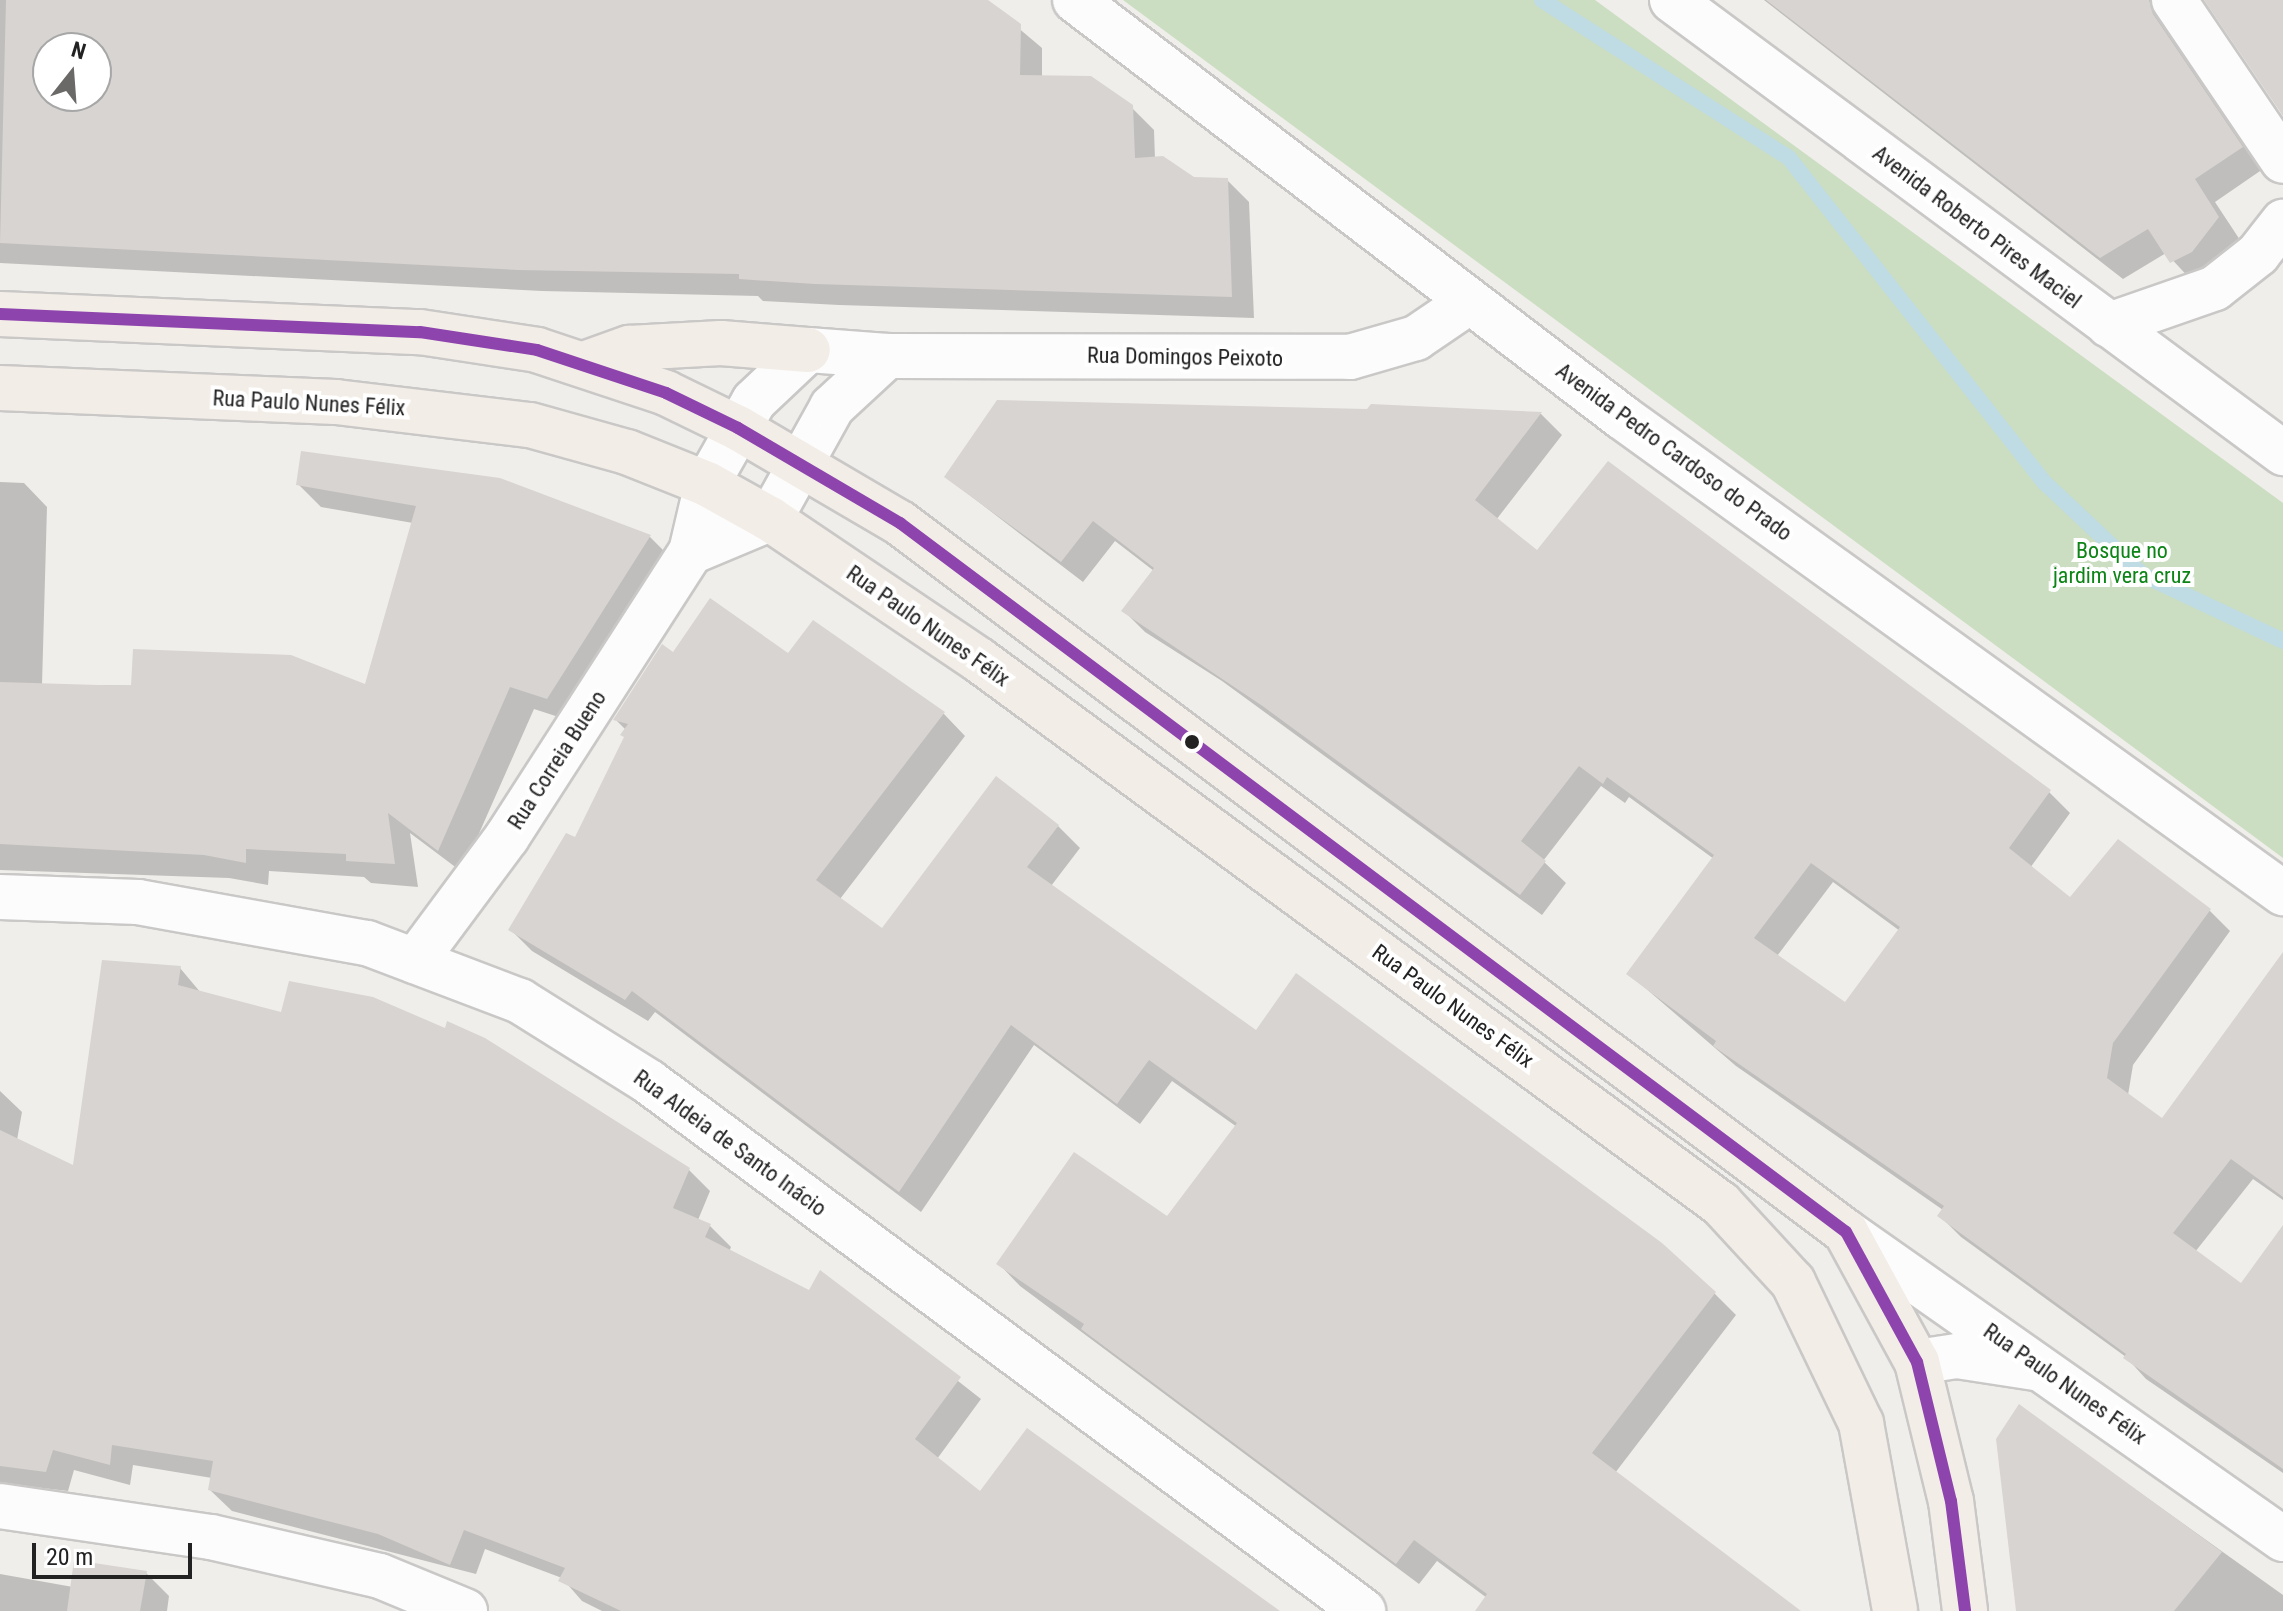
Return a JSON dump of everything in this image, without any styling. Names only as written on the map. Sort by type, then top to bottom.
[{"type":"main road","points":[[0,314],[420,332],[537,350],[587,363],[738,428],[900,523],[1846,1232],[1917,1362],[1951,1501],[1965,1611]]},
{"type":"main road","points":[[587,363],[629,348],[721,343],[808,350]]},
{"type":"main road","name":"Rua Paulo Nunes Félix","points":[[0,388],[432,410],[530,425],[627,452],[707,484],[770,519],[979,660],[1721,1204],[1793,1282],[1861,1423],[1895,1611]]},
{"type":"street","name":"Avenida Pedro Cardoso do Prado","points":[[1075,0],[1302,168],[1469,302],[2283,893]]},
{"type":"street","name":"Avenida Roberto Pires Maciel","points":[[1672,0],[2283,453]]},
{"type":"street","points":[[2174,0],[2283,161]]},
{"type":"street","points":[[2109,325],[2215,288],[2258,254],[2283,222]]},
{"type":"street","name":"Rua Domingos Peixoto","points":[[808,350],[887,356],[1350,357],[1416,338],[1469,302]]},
{"type":"street","points":[[707,484],[738,428],[772,379],[808,350]]},
{"type":"street","points":[[691,552],[770,519],[842,393],[887,356]]},
{"type":"street","name":"Rua Correia Bueno","points":[[415,961],[507,837],[691,552],[707,484]]},
{"type":"street","name":"Rua Aldeia de Santo Inácio","points":[[0,897],[138,902],[367,943],[520,1001],[649,1082],[1363,1611]]},
{"type":"street","name":"Rua Paulo Nunes Félix","points":[[1846,1232],[2049,1370],[2283,1539]]},
{"type":"street","points":[[1917,1362],[1957,1356],[2049,1370]]},
{"type":"street","points":[[0,1506],[226,1540],[380,1576],[465,1611]]},
{"type":"green space","name":"Bosque no jardim vera cruz","points":[[1123,0],[1595,0],[2283,503],[2283,858]]},
{"type":"building","points":[[6,0],[988,0],[1021,24],[1020,75],[1091,76],[1133,105],[1135,158],[1163,156],[1194,177],[1228,178],[1232,297],[815,284],[739,279],[739,274],[518,270],[0,243]]},
{"type":"building","points":[[1766,0],[2149,0],[2153,14],[2243,147],[2195,179],[2219,217],[2192,252],[2170,263],[2148,229],[2100,258]]},
{"type":"building","points":[[2204,0],[2283,0],[2283,116]]},
{"type":"building","points":[[997,400],[1367,409],[1371,404],[1542,412],[1475,500],[1537,550],[1608,461],[2051,790],[2009,848],[2070,897],[2118,839],[2211,909],[2113,1043],[2107,1078],[2162,1118],[2283,952],[2283,1197],[2231,1159],[2173,1233],[2241,1283],[2283,1225],[2283,1469],[2123,1358],[2126,1354],[1937,1216],[1944,1206],[1713,1046],[1716,1041],[1626,974],[1714,855],[1607,777],[1603,784],[1579,766],[1521,841],[1546,861],[1520,895],[1264,707],[1121,611],[1154,568],[1093,521],[1061,562],[944,477]],"holes":[[[1811,863],[1900,927],[1845,1002],[1754,938]]]},
{"type":"building","points":[[301,451],[500,478],[651,535],[547,699],[510,687],[438,851],[388,813],[395,864],[346,861],[346,854],[246,849],[246,863],[204,855],[0,844],[0,682],[131,686],[133,649],[291,655],[365,684],[416,506],[296,485]]},
{"type":"building","points":[[710,598],[788,653],[813,620],[945,712],[816,880],[882,928],[996,776],[1059,825],[1027,867],[1256,1030],[1296,973],[1662,1243],[1716,1292],[1592,1453],[1801,1611],[1475,1611],[1487,1594],[1414,1540],[1396,1564],[1081,1329],[1084,1324],[996,1264],[1074,1152],[1167,1216],[1237,1123],[1149,1060],[1117,1104],[1011,1025],[899,1192],[632,991],[625,1000],[508,930],[566,833],[575,837],[624,737],[620,735],[628,724],[613,720],[662,644],[673,652]]},
{"type":"building","points":[[102,960],[181,966],[178,985],[281,1012],[289,981],[373,997],[445,1028],[447,1021],[485,1038],[690,1168],[673,1208],[711,1224],[705,1237],[809,1290],[820,1270],[961,1377],[915,1439],[980,1491],[1027,1428],[1280,1611],[621,1611],[558,1581],[565,1568],[464,1530],[450,1565],[378,1534],[208,1490],[213,1461],[112,1445],[110,1465],[53,1450],[46,1472],[0,1466],[0,1130],[73,1165]]},
{"type":"building","points":[[2019,1404],[2222,1552],[2174,1611],[2016,1611],[1996,1439]]},
{"type":"building","points":[[74,1560],[147,1571],[140,1611],[67,1611]]},
{"type":"waterway","points":[[1542,0],[1789,158],[2045,483],[2143,575],[2283,641]]},
{"type":"transit line","points":[[0,314],[420,332],[537,350],[666,393],[738,428],[900,523],[1846,1232],[1917,1362],[1951,1501],[1965,1611]]}]
